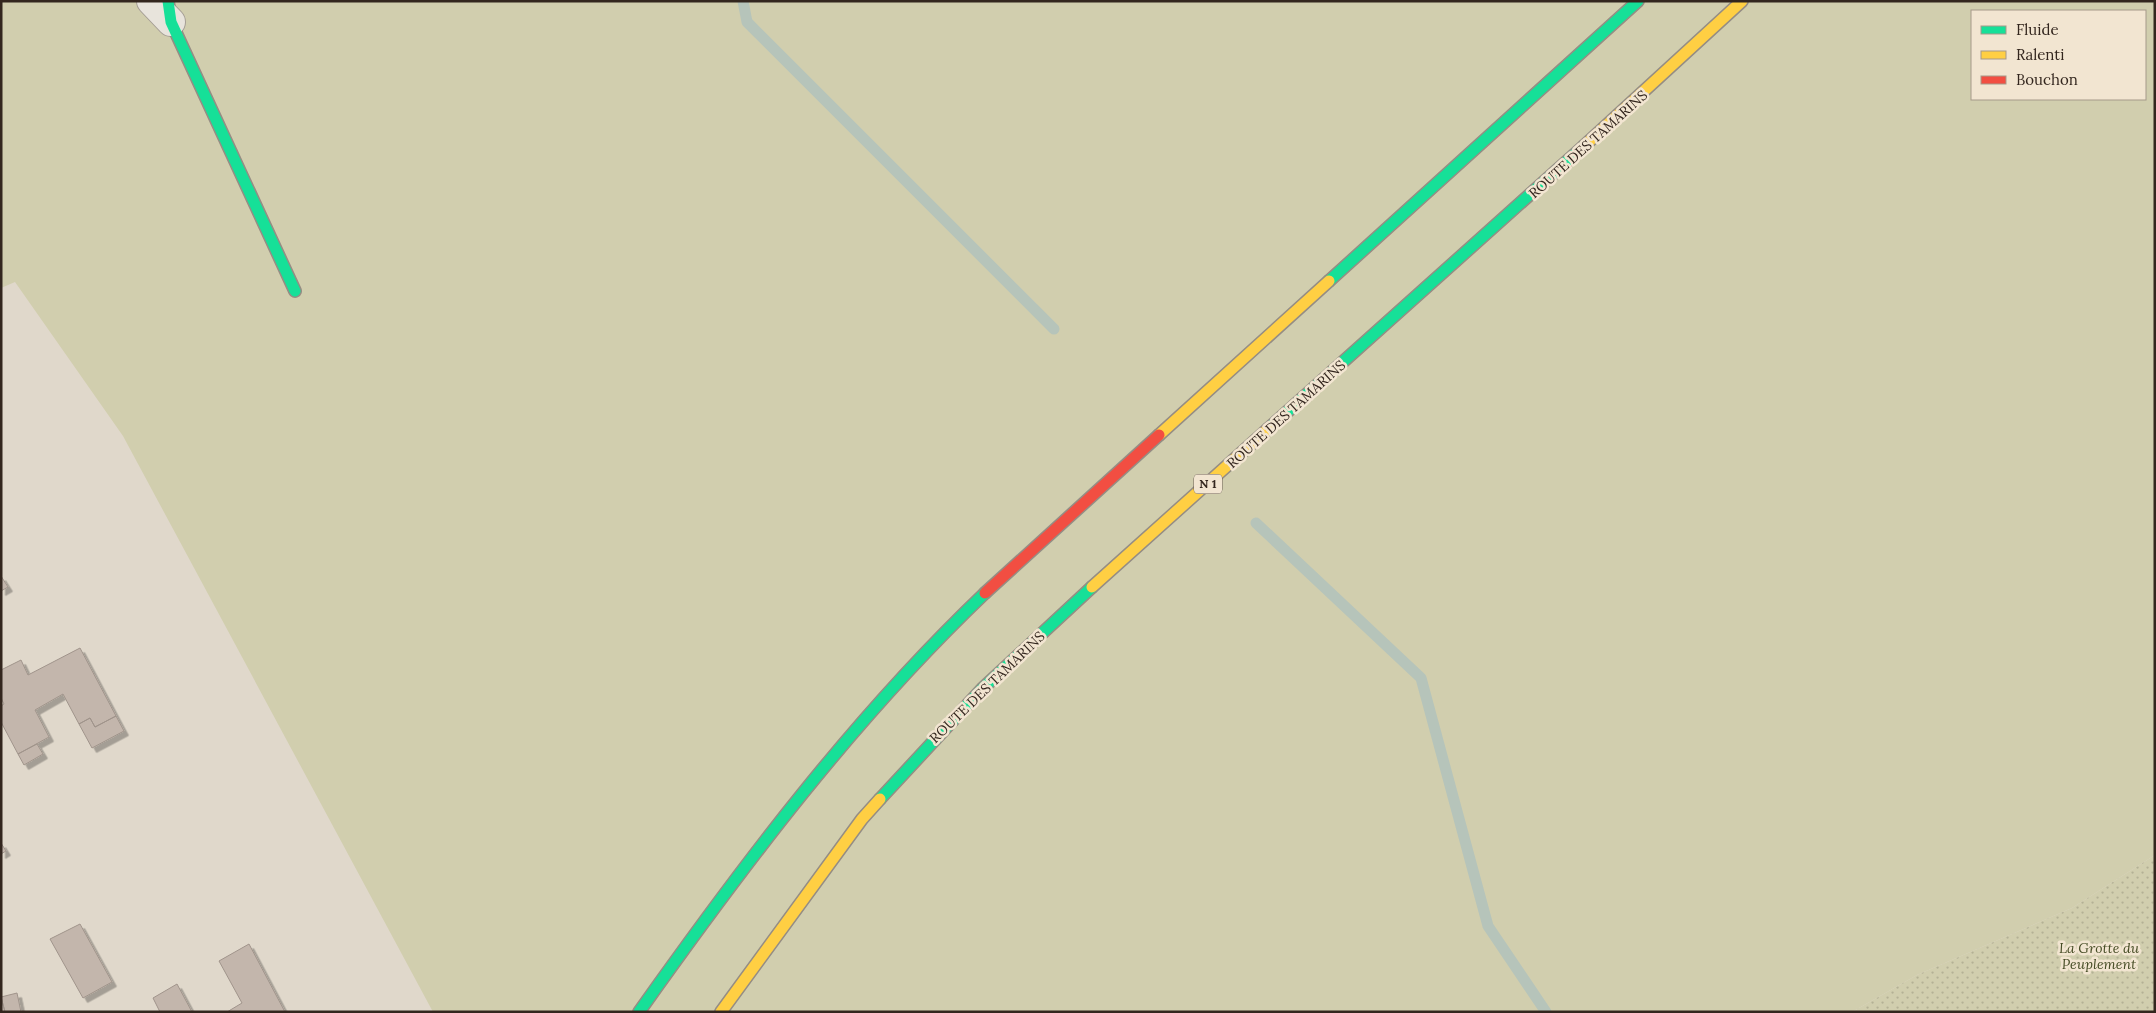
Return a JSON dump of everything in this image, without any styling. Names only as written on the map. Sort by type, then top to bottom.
[{"type":"main road","points":[[639,1012],[710,911],[842,745],[902,677],[984,594],[1638,1]]},
{"type":"main road","name":"ROUTE DES TAMARINS","points":[[721,1012],[862,819],[939,733],[982,689],[1098,581],[1655,83],[1742,1]]},
{"type":"main road","points":[[169,12],[295,291]]},
{"type":"street","points":[[151,1],[169,12]]},
{"type":"green space","points":[[1,1],[2155,1],[2155,855],[2072,908],[1917,975],[1852,1012],[433,1012],[123,436],[15,282],[1,288]]},
{"type":"green space","name":"La Grotte du Peuplement","points":[[2155,855],[2155,1012],[1852,1012],[1917,975],[2072,908]]},
{"type":"building","points":[[1,576],[8,587],[1,591]]},
{"type":"building","points":[[80,648],[116,716],[95,727],[90,718],[79,724],[63,694],[35,710],[49,737],[18,754],[1,722],[1,706],[4,704],[1,698],[1,670],[21,660],[28,675]]},
{"type":"building","points":[[116,716],[124,731],[92,748],[79,724],[90,718],[95,727]]},
{"type":"building","points":[[37,744],[43,754],[24,765],[18,754]]},
{"type":"building","points":[[1,843],[6,851],[1,854]]},
{"type":"building","points":[[80,924],[112,982],[83,998],[50,939]]},
{"type":"building","points":[[249,944],[285,1012],[227,1012],[242,1003],[219,961]]},
{"type":"building","points":[[177,984],[192,1012],[160,1012],[153,998]]},
{"type":"building","points":[[17,993],[21,1012],[5,1012],[1,997]]},
{"type":"building","points":[[1,997],[5,1012],[1,1012]]},
{"type":"waterway","points":[[743,1],[747,22],[1054,329]]},
{"type":"waterway","points":[[1256,523],[1421,678],[1488,926],[1546,1012]]},
{"type":"traffic: fast","points":[[168,1],[171,22],[295,291]]},
{"type":"traffic: fast","points":[[1329,281],[1638,1]]},
{"type":"traffic: fast","points":[[1268,429],[1584,146]]},
{"type":"traffic: fast","points":[[880,799],[982,689],[1092,587]]},
{"type":"traffic: fast","points":[[639,1012],[760,847],[802,794],[890,690],[985,593]]},
{"type":"traffic: slow","points":[[1584,146],[1742,1]]},
{"type":"traffic: slow","points":[[1159,435],[1329,281]]},
{"type":"traffic: slow","points":[[1092,587],[1268,429]]},
{"type":"traffic: slow","points":[[721,1012],[862,819],[880,799]]},
{"type":"traffic: jam","points":[[985,593],[1159,435]]}]
